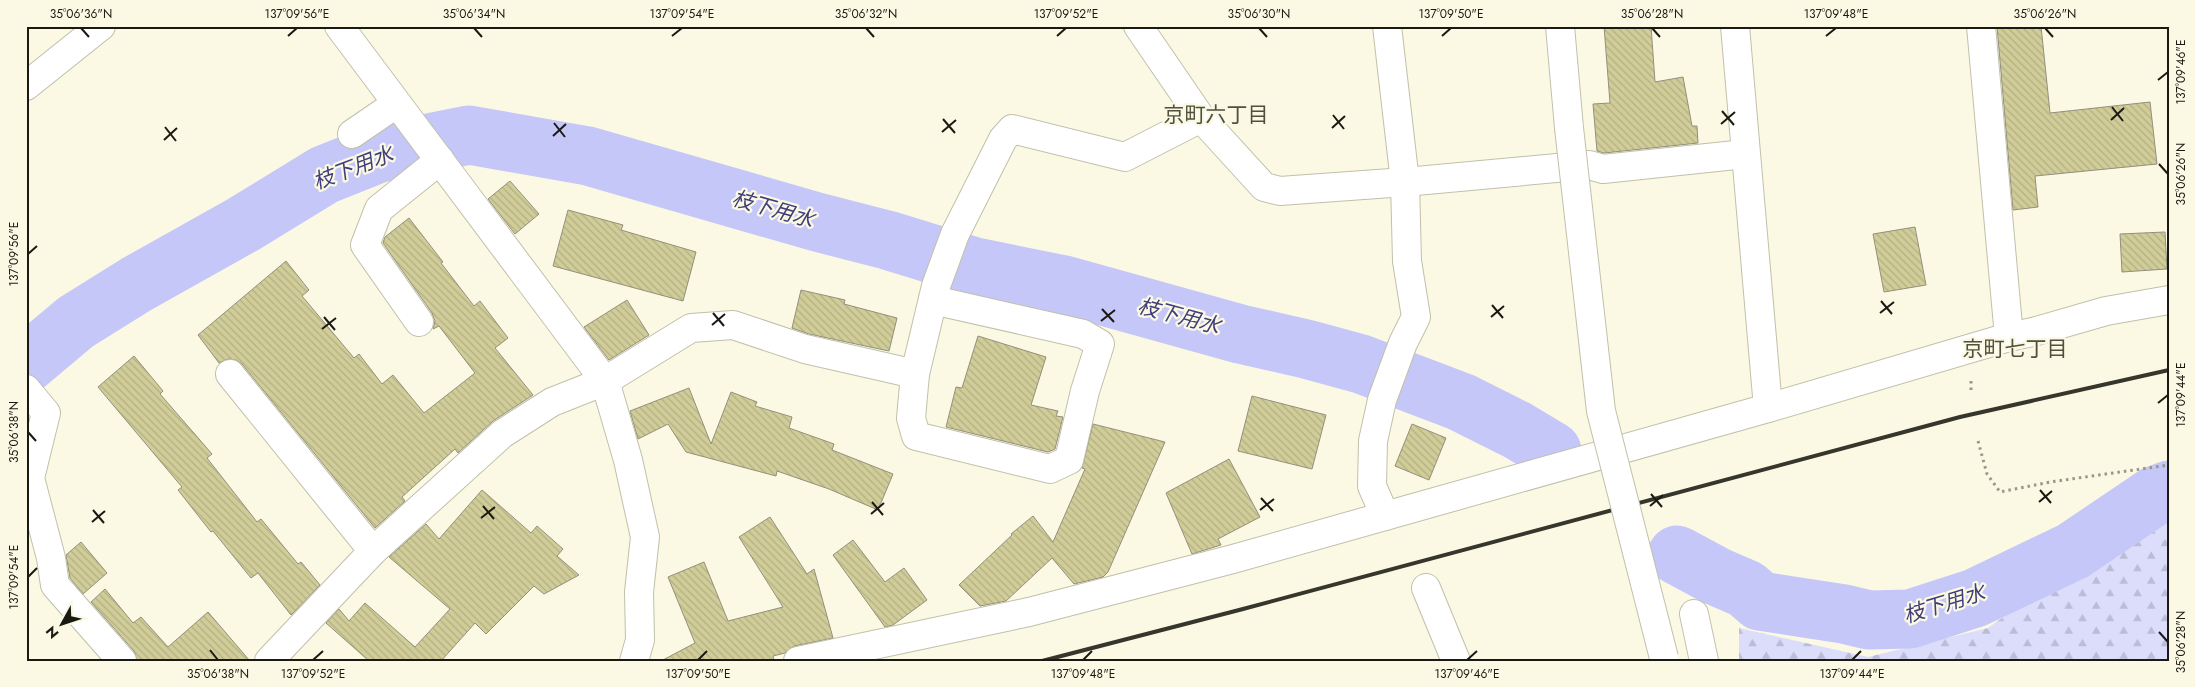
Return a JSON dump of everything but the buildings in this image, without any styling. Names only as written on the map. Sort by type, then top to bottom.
[{"type":"street","points":[[26,86],[101,26]]},
{"type":"street","points":[[339,26],[605,381],[628,460],[645,537],[639,592],[640,640],[634,661]]},
{"type":"street","points":[[1138,26],[1201,118],[1264,187],[1280,190],[1405,182],[1589,165],[1603,169],[1745,154]]},
{"type":"street","points":[[1385,516],[1372,486],[1373,441],[1382,400],[1416,317],[1407,261],[1405,182],[1387,26]]},
{"type":"street","points":[[1560,26],[1569,128],[1601,411],[1665,660]]},
{"type":"street","points":[[1735,26],[1768,408]]},
{"type":"street","points":[[1980,26],[2009,337]]},
{"type":"street","points":[[352,134],[399,108]]},
{"type":"street","points":[[934,293],[1083,334],[1100,344],[1069,460],[1050,469],[916,436],[911,418],[915,374],[934,293],[955,234],[1003,139],[1012,129],[1125,157],[1201,118]]},
{"type":"street","points":[[419,322],[365,245],[379,209],[440,160]]},
{"type":"street","points":[[798,661],[1029,612],[1233,559],[1768,408],[2009,337],[2034,332],[2106,311],[2169,300]]},
{"type":"street","points":[[269,661],[373,550],[502,434],[552,402],[605,381],[691,328],[733,325],[805,349],[915,374]]},
{"type":"street","points":[[230,374],[373,550]]},
{"type":"street","points":[[27,390],[46,413],[30,478],[51,558],[55,585],[122,661]]},
{"type":"street","points":[[1426,588],[1456,661]]},
{"type":"street","points":[[1694,614],[1704,661]]},
{"type":"path","points":[[1978,441],[1987,474],[2000,492],[2050,482],[2169,465]]},
{"type":"green space","points":[[2152,509],[2169,510],[2169,657],[2166,661],[1739,661],[1739,628],[1868,657],[1988,628]]},
{"type":"waterway","name":"枝下用水","points":[[26,364],[76,322],[137,284],[244,224],[324,175],[379,153],[469,135],[588,156],[817,222],[887,240],[975,267],[1064,285],[1240,334],[1361,364],[1461,402],[1517,430],[1552,451]]},
{"type":"waterway","name":"枝下用水","points":[[1677,555],[1716,576],[1746,589],[1760,601],[1844,614],[1869,620],[1910,619],[1975,598],[2073,551],[2156,495],[2169,490]]},
{"type":"railway","points":[[1042,661],[1960,417],[2169,370]]},
{"type":"district","name":"京町六丁目","points":[[1216,115]]},
{"type":"district","name":"京町七丁目","points":[[2015,349]]}]
